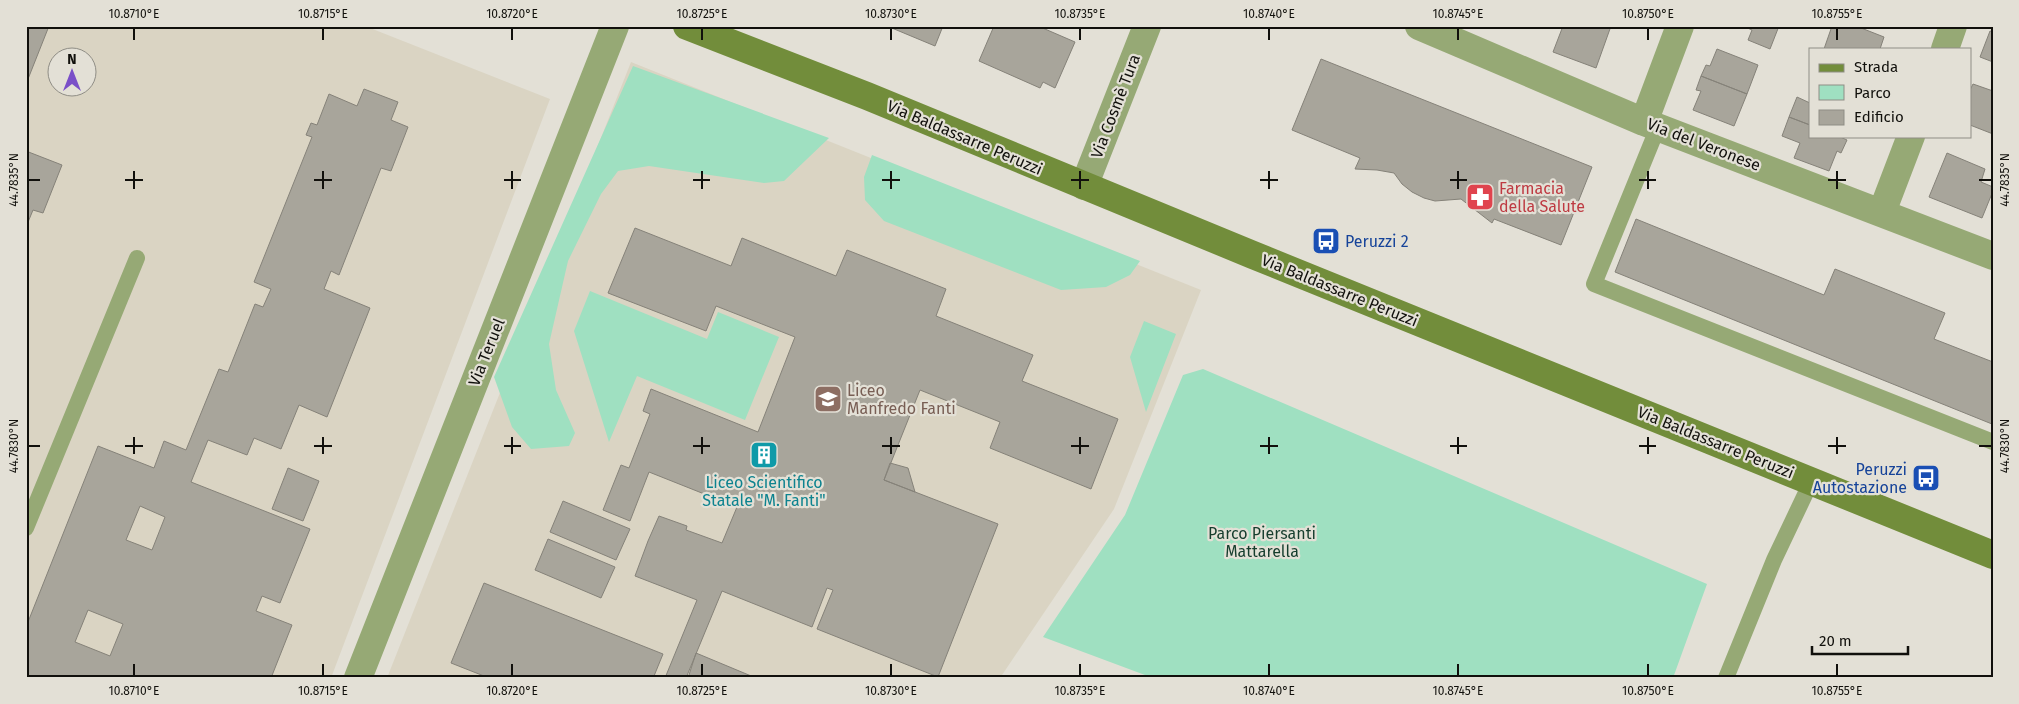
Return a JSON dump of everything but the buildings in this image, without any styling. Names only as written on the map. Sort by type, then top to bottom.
[{"type":"street","name":"Via Teruel","points":[[358,678],[615,26]]},
{"type":"street","name":"Via Baldassarre Peruzzi","points":[[687,26],[867,96],[1993,555]]},
{"type":"street","name":"Via Cosmè Tura","points":[[1084,186],[1147,26]]},
{"type":"street","name":"Via del Veronese","points":[[1419,26],[1651,124],[1993,256]]},
{"type":"street","points":[[1651,124],[1680,26]]},
{"type":"street","points":[[1945,48],[1953,26]]},
{"type":"street","points":[[1882,212],[1910,138]]},
{"type":"lane","points":[[1651,124],[1640,174],[1594,284],[1993,442]]},
{"type":"lane","points":[[26,528],[137,258]]},
{"type":"lane","points":[[1726,678],[1774,560],[1812,480]]},
{"type":"shaded area","points":[[26,26],[365,26],[550,99],[331,678],[26,678]]},
{"type":"shaded area","name":"Liceo Manfredo Fanti","points":[[631,62],[1201,290],[1114,509],[1000,678],[387,678]]},
{"type":"green space","points":[[633,66],[829,138],[784,181],[764,183],[649,166],[618,171],[601,194],[568,261],[549,344],[556,390],[575,433],[569,446],[531,449],[512,427],[494,377]]},
{"type":"green space","points":[[872,155],[1140,261],[1130,275],[1106,287],[1061,290],[884,221],[865,200],[864,177]]},
{"type":"green space","points":[[590,291],[707,339],[718,312],[779,337],[745,420],[637,376],[609,442],[574,331]]},
{"type":"green space","points":[[1144,321],[1176,334],[1146,412],[1130,357]]},
{"type":"green space","name":"Parco Piersanti Mattarella","points":[[1203,369],[1707,584],[1673,678],[1153,678],[1043,637],[1125,515],[1183,375]]},
{"type":"place","name":"Farmacia della Salute","points":[[1480,197]]},
{"type":"place","name":"Peruzzi 2","points":[[1326,241]]},
{"type":"place","name":"Liceo Manfredo Fanti","points":[[828,399]]},
{"type":"place","name":"Liceo Scientifico Statale \"M. Fanti\"","points":[[764,455]]},
{"type":"place","name":"Peruzzi Autostazione","points":[[1926,478]]}]
